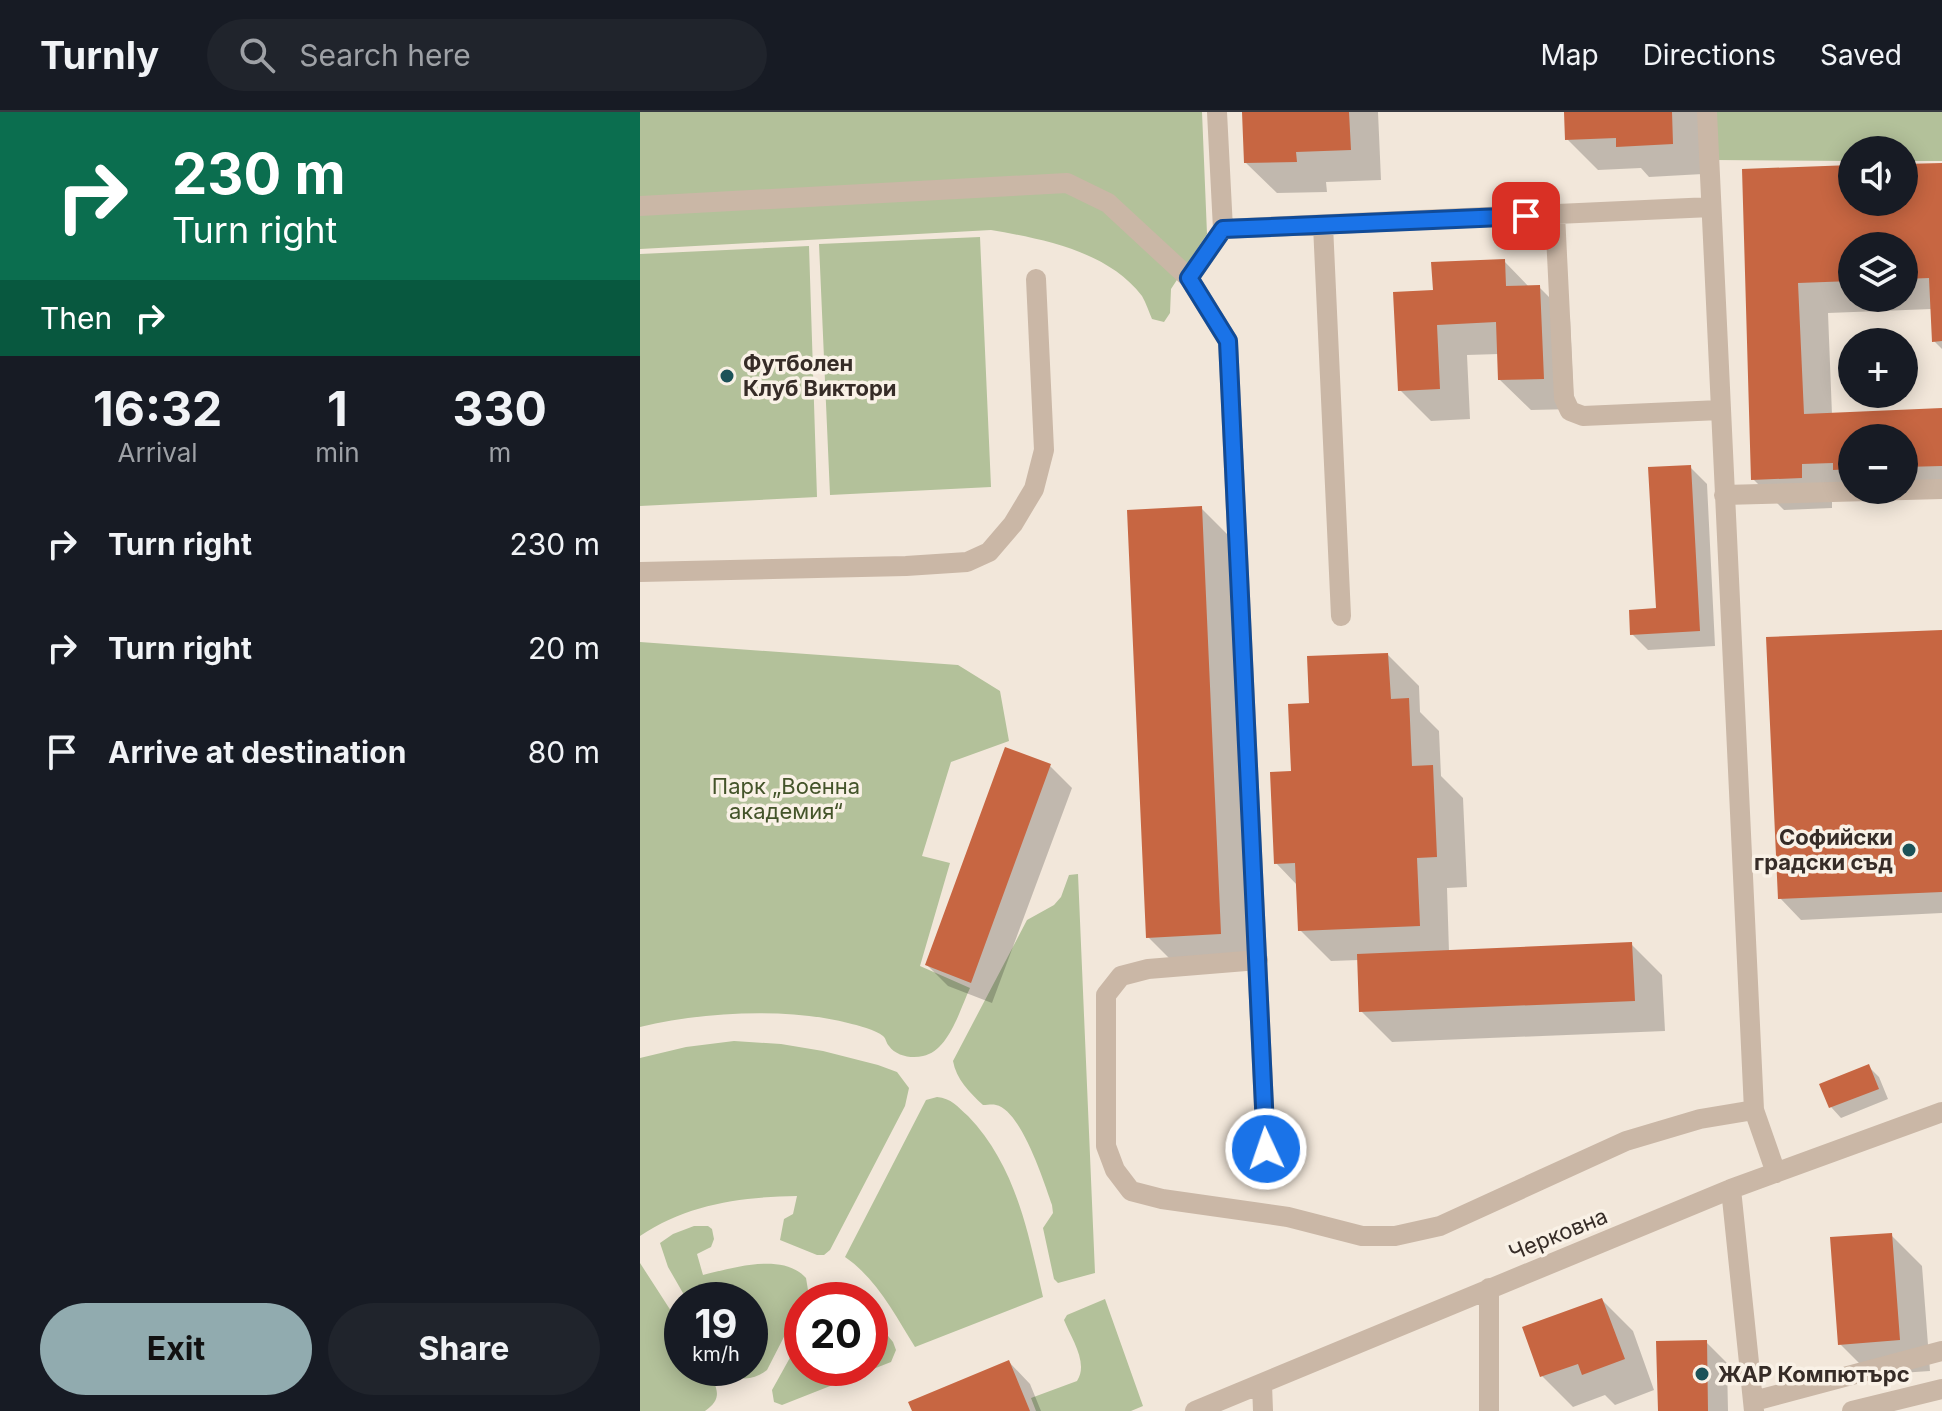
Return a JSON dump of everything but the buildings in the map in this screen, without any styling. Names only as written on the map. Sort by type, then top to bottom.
[{"type":"street","points":[[1189,278],[1223,229],[1217,112]]},
{"type":"street","points":[[1707,112],[1754,1110],[1776,1173]]},
{"type":"street","points":[[640,206],[1067,183],[1108,203],[1189,278],[1228,341],[1266,1149]]},
{"type":"street","points":[[1223,229],[1711,207]]},
{"type":"street","points":[[1555,214],[1564,398],[1570,411],[1583,416],[1720,410]]},
{"type":"street","points":[[1323,225],[1341,616]]},
{"type":"street","points":[[640,572],[906,566],[967,562],[989,552],[1013,524],[1034,489],[1044,450],[1036,279]]},
{"type":"street","points":[[1724,495],[1942,489]]},
{"type":"street","points":[[1258,960],[1148,969],[1121,976],[1106,995],[1106,1146],[1115,1170],[1131,1191],[1162,1199],[1288,1217],[1362,1236],[1395,1236],[1440,1226],[1626,1141],[1700,1119],[1754,1110]]},
{"type":"street","name":"Черковна","points":[[1195,1411],[1731,1189],[1942,1112]]},
{"type":"street","points":[[1731,1189],[1754,1406],[1942,1351]]},
{"type":"street","points":[[1489,1288],[1489,1411]]},
{"type":"street","points":[[1262,1384],[1263,1411]]},
{"type":"street","points":[[1852,1411],[1942,1389]]},
{"type":"green space","points":[[640,112],[1202,112],[1207,234],[1171,289],[1170,313],[1164,322],[1152,319],[1142,296],[1128,281],[1093,258],[1052,243],[991,230],[640,249]]},
{"type":"green space","points":[[1713,112],[1942,112],[1942,161],[1918,161],[1918,136],[1838,136],[1838,161],[1715,160]]},
{"type":"green space","points":[[980,237],[991,487],[830,495],[819,244]]},
{"type":"green space","name":"Футболен Клуб Виктори","points":[[809,246],[817,497],[640,506],[640,254]]},
{"type":"green space","name":"Парк „Военна академия“","points":[[640,642],[958,665],[1000,691],[1009,741],[951,762],[922,856],[950,863],[920,966],[970,988],[947,1038],[932,1053],[919,1057],[904,1056],[892,1049],[884,1037],[871,1030],[798,1015],[717,1015],[640,1027]]},
{"type":"green space","points":[[1078,874],[1095,1273],[1058,1283],[1054,1279],[1043,1228],[1053,1213],[1052,1205],[1023,1133],[1005,1110],[996,1105],[983,1105],[969,1091],[960,1080],[953,1061],[1027,920],[1054,905],[1061,897],[1069,875]]},
{"type":"green space","points":[[734,1041],[823,1051],[878,1065],[897,1072],[909,1088],[905,1106],[830,1250],[824,1255],[780,1240],[784,1219],[793,1214],[797,1196],[715,1204],[676,1216],[640,1236],[640,1058],[686,1047]]},
{"type":"green space","points":[[937,1097],[957,1106],[984,1135],[998,1156],[1018,1201],[1043,1297],[915,1347],[888,1304],[888,1282],[872,1282],[845,1257],[926,1100]]},
{"type":"green space","points":[[694,1226],[712,1229],[714,1239],[711,1247],[697,1254],[703,1275],[742,1266],[771,1264],[796,1270],[806,1278],[807,1282],[784,1282],[784,1337],[768,1368],[768,1282],[677,1282],[660,1243]]},
{"type":"green space","points":[[640,1263],[664,1300],[664,1386],[715,1386],[717,1396],[705,1411],[640,1411]]},
{"type":"green space","points":[[1105,1299],[1143,1406],[1131,1411],[1036,1411],[1031,1398],[1077,1381],[1080,1374],[1078,1350],[1064,1320],[1067,1315]]},
{"type":"green space","points":[[888,1336],[896,1350],[888,1363]]},
{"type":"green space","points":[[784,1368],[784,1386],[830,1386],[782,1405],[774,1402],[772,1390]]},
{"type":"place","name":"Футболен Клуб Виктори","points":[[727,376]]},
{"type":"place","name":"Софийски градски съд","points":[[1909,850]]},
{"type":"place","name":"ЖАР Компютърс","points":[[1702,1374]]},
{"type":"route","points":[[1266,1149],[1228,341],[1189,278],[1223,229],[1526,216]]}]
